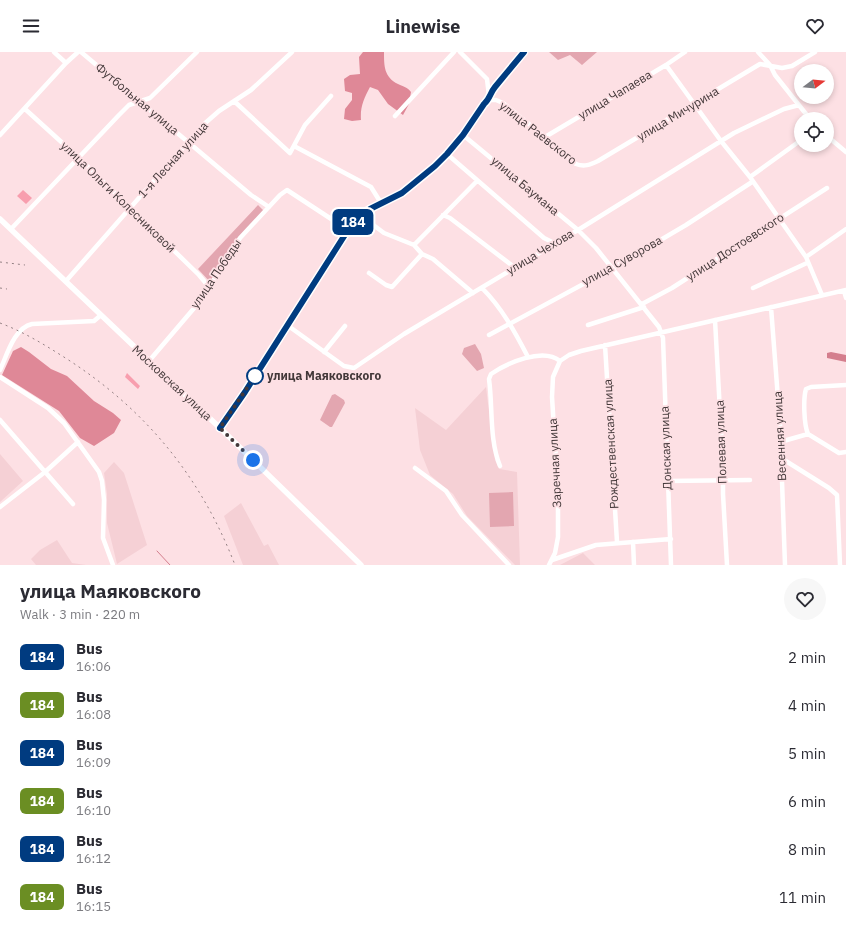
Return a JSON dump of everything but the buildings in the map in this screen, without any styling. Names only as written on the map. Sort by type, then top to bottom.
[{"type":"main road","name":"Московская улица","points":[[0,218],[361,565]]},
{"type":"street","points":[[54,52],[66,63]]},
{"type":"street","points":[[0,135],[66,63],[80,52]]},
{"type":"street","name":"Футбольная улица","points":[[80,52],[138,102],[189,142],[251,195],[268,207]]},
{"type":"street","points":[[11,229],[119,115],[129,106],[150,98],[197,52]]},
{"type":"street","name":"1-я Лесная улица","points":[[66,281],[203,125],[251,90],[292,52]]},
{"type":"street","points":[[395,116],[454,52]]},
{"type":"street","points":[[460,52],[487,79],[489,100]]},
{"type":"street","points":[[220,428],[245,392],[348,230],[360,215],[402,193],[447,154],[463,135],[484,104],[489,100],[495,87],[524,52]]},
{"type":"street","name":"улица Чапаева","points":[[545,137],[666,65],[685,52]]},
{"type":"street","points":[[758,52],[770,65],[775,76],[804,112]]},
{"type":"street","name":"улица Мичурина","points":[[587,166],[694,105],[760,64],[782,68],[792,66],[815,52]]},
{"type":"street","points":[[666,65],[694,105],[750,177],[752,182],[806,257],[807,263],[822,295]]},
{"type":"street","points":[[234,101],[290,153],[305,126],[331,96]]},
{"type":"street","name":"улица Раевского","points":[[489,100],[493,99],[503,103],[576,164],[587,166]]},
{"type":"street","name":"улица Чехова","points":[[287,325],[344,366],[354,368],[404,334],[578,230],[734,133],[784,109],[799,105]]},
{"type":"street","name":"улица Ольги Колесниковой","points":[[25,109],[131,207],[200,275],[209,287]]},
{"type":"street","name":"улица Баумана","points":[[463,135],[578,230],[613,268],[661,332]]},
{"type":"street","points":[[834,142],[846,152]]},
{"type":"street","points":[[750,177],[794,145]]},
{"type":"street","points":[[294,146],[371,187],[381,204]]},
{"type":"street","points":[[447,154],[476,181],[544,238],[554,243]]},
{"type":"street","points":[[414,245],[476,181]]},
{"type":"street","name":"улица Суворова","points":[[489,335],[613,268],[686,225],[752,182]]},
{"type":"street","name":"улица Достоевского","points":[[588,325],[643,306],[827,188]]},
{"type":"street","name":"улица Победы","points":[[149,361],[197,305],[240,238],[268,207],[287,190],[348,230]]},
{"type":"street","points":[[360,215],[384,232],[414,245],[422,254],[433,260],[473,293]]},
{"type":"street","points":[[443,215],[450,218],[514,267]]},
{"type":"street","points":[[806,257],[846,228]]},
{"type":"street","points":[[369,274],[386,285],[392,287],[422,254]]},
{"type":"street","points":[[753,288],[807,263]]},
{"type":"street","points":[[482,288],[498,305],[510,323],[528,357]]},
{"type":"street","points":[[500,466],[495,455],[491,417],[489,379],[491,374],[528,357],[545,354],[556,357],[560,361],[568,354],[822,295],[845,290],[846,298]]},
{"type":"street","name":"Весенняя улица","points":[[771,307],[781,458],[785,565]]},
{"type":"street","points":[[0,370],[18,334],[24,327],[32,324],[94,321],[101,315]]},
{"type":"street","name":"Полевая улица","points":[[715,320],[727,565]]},
{"type":"street","points":[[324,352],[346,326]]},
{"type":"street","name":"Донская улица","points":[[661,332],[663,338],[671,565]]},
{"type":"street","name":"Рождественская улица","points":[[606,345],[617,542]]},
{"type":"street","name":"Заречная улица","points":[[550,563],[555,553],[558,530],[558,492],[552,397],[553,377],[560,361]]},
{"type":"street","points":[[0,377],[48,408],[64,423],[99,472],[102,481],[104,500],[103,538],[113,565]]},
{"type":"street","points":[[846,385],[811,387],[806,389],[804,395],[806,430],[808,434],[839,453],[846,452]]},
{"type":"street","points":[[0,420],[73,504]]},
{"type":"street","points":[[780,442],[808,434]]},
{"type":"street","points":[[0,507],[45,472],[78,442]]},
{"type":"street","points":[[781,458],[829,488],[837,495],[840,565]]},
{"type":"street","points":[[414,468],[446,491],[462,515],[510,565]]},
{"type":"street","points":[[667,481],[750,480]]},
{"type":"street","points":[[550,563],[596,545],[617,542],[671,539]]},
{"type":"street","points":[[633,542],[634,565]]},
{"type":"shaded area","points":[[363,52],[384,52],[387,74],[393,81],[407,88],[411,92],[409,104],[403,115],[388,104],[378,90],[370,87],[363,103],[361,120],[352,121],[344,119],[345,109],[352,100],[352,93],[345,91],[344,79],[350,75],[360,74],[359,57]]},
{"type":"shaded area","points":[[549,52],[597,52],[582,65],[570,55],[558,60]]},
{"type":"shaded area","points":[[258,205],[264,211],[238,238],[210,282],[198,269]]},
{"type":"shaded area","points":[[475,344],[481,354],[484,368],[477,371],[462,354],[464,348]]},
{"type":"shaded area","points":[[21,347],[51,369],[67,376],[94,401],[121,420],[114,433],[94,446],[80,438],[59,411],[2,375],[13,351]]},
{"type":"shaded area","points":[[831,352],[846,355],[846,362],[827,358],[827,353]]},
{"type":"shaded area","points":[[486,387],[495,460],[499,469],[517,472],[520,565],[515,565],[467,516],[453,494],[430,475],[420,450],[415,408],[446,430]]},
{"type":"shaded area","points":[[335,394],[344,400],[345,403],[332,427],[330,427],[320,420],[332,395]]},
{"type":"shaded area","points":[[0,454],[23,481],[0,502]]},
{"type":"shaded area","points":[[114,462],[124,473],[147,545],[117,564],[107,523],[107,494],[104,473]]},
{"type":"shaded area","points":[[513,492],[514,526],[490,527],[489,493]]},
{"type":"shaded area","points":[[241,503],[264,546],[268,544],[279,565],[243,565],[224,516]]},
{"type":"shaded area","points":[[57,540],[72,563],[86,565],[36,565],[31,559],[40,550]]},
{"type":"shaded area","points":[[583,553],[595,565],[560,565]]},
{"type":"waterway","points":[[157,551],[170,565]]},
{"type":"railway","points":[[0,262],[25,265]]},
{"type":"railway","points":[[0,288],[7,289]]},
{"type":"railway","points":[[0,323],[26,335],[67,359],[96,379],[122,400],[146,423],[168,448],[206,503],[235,565]]},
{"type":"bus line","name":"184","points":[[220,428],[245,392],[355,219],[370,209],[402,193],[435,166],[463,135],[484,104],[489,100],[495,87],[524,52]]},
{"type":"place","name":"улица Маяковского","points":[[255,376]]},
{"type":"route","points":[[253,460],[220,428],[259,370],[255,376]]}]
